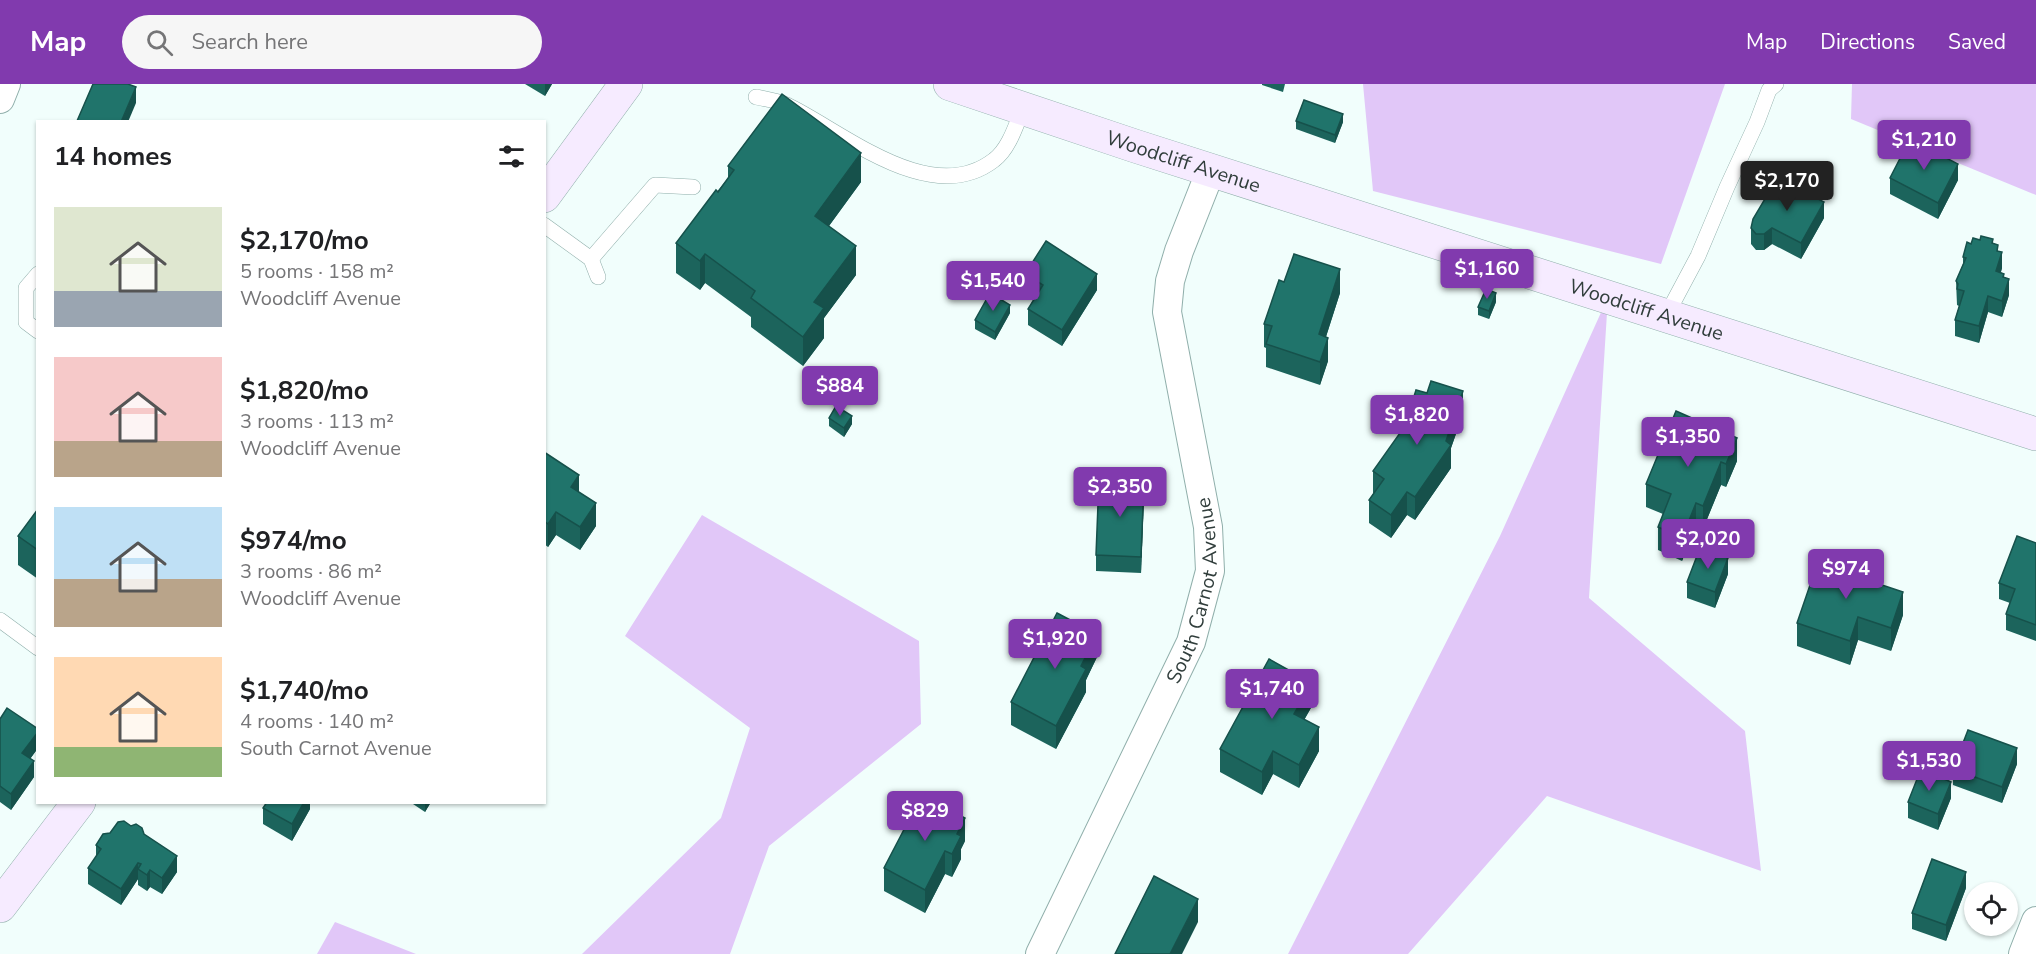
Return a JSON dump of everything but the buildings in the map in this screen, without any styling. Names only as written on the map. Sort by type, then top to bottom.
[{"type":"main road","points":[[546,193],[626,84]]},
{"type":"main road","name":"Woodcliff Avenue","points":[[958,85],[1211,170],[2036,434]]},
{"type":"main road","points":[[3,896],[77,804]]},
{"type":"street","points":[[0,99],[6,84]]},
{"type":"street","name":"South Carnot Avenue","points":[[1040,954],[1191,642],[1210,571],[1208,527],[1167,312],[1170,281],[1179,251],[1211,170]]},
{"type":"street","points":[[2023,954],[2036,921]]},
{"type":"lane","points":[[1666,316],[1698,256],[1769,90],[1776,84]]},
{"type":"lane","points":[[756,97],[787,105],[890,163],[941,176],[972,172],[995,160],[1008,142],[1023,108]]},
{"type":"lane","points":[[591,259],[655,185],[693,187]]},
{"type":"lane","points":[[546,226],[591,259],[597,277]]},
{"type":"lane","points":[[35,329],[26,322],[26,288],[36,276]]},
{"type":"lane","points":[[0,620],[36,647]]},
{"type":"shaded area","points":[[1363,84],[1725,84],[1661,264],[1373,191]]},
{"type":"shaded area","points":[[1852,84],[2036,84],[2036,195],[1851,119]]},
{"type":"shaded area","points":[[1608,297],[1589,598],[1745,731],[1761,871],[1547,796],[1408,954],[1288,954],[1500,536]]},
{"type":"shaded area","points":[[702,515],[919,641],[921,724],[769,846],[730,954],[582,954],[721,818],[750,728],[625,636]]},
{"type":"shaded area","points":[[335,922],[416,954],[317,954]]}]
